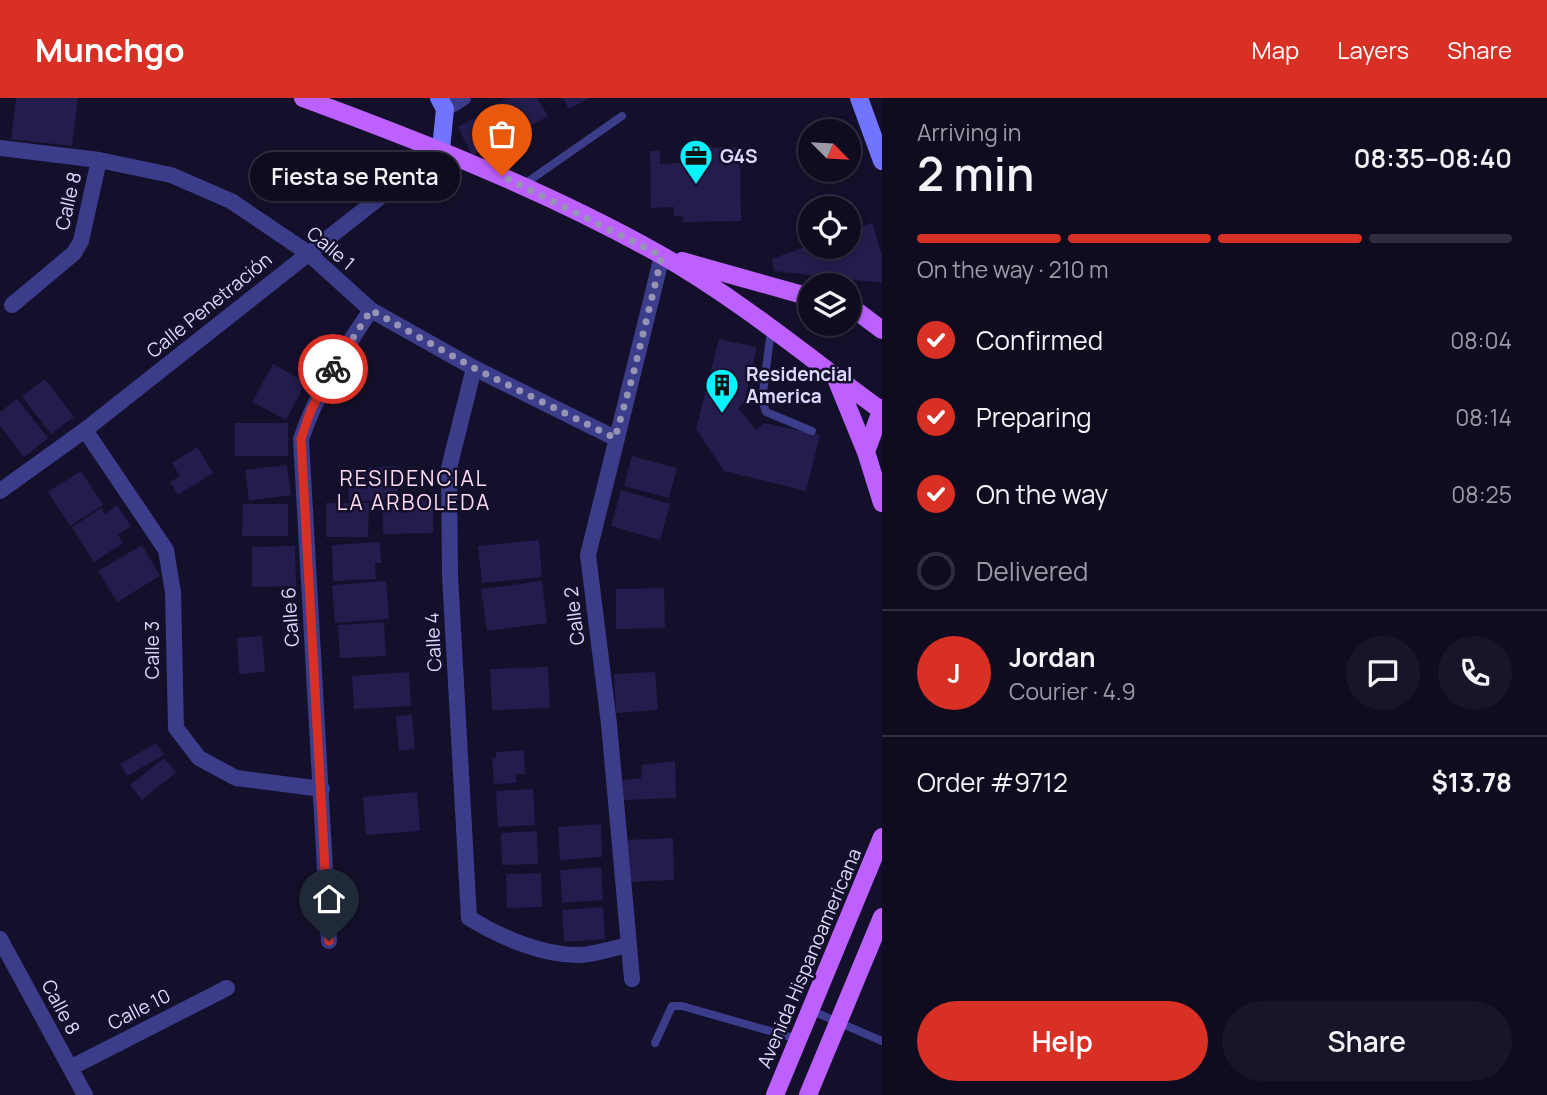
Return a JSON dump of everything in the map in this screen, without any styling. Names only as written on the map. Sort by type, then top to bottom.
[{"type":"main road","points":[[303,98],[441,149],[523,185],[662,256],[772,327],[882,410],[866,452]]},
{"type":"main road","points":[[859,98],[882,161]]},
{"type":"main road","points":[[441,149],[442,103]]},
{"type":"main road","points":[[662,256],[798,294]]},
{"type":"main road","points":[[861,310],[882,313]]},
{"type":"main road","points":[[861,315],[882,330]]},
{"type":"main road","points":[[835,376],[866,452],[882,503]]},
{"type":"main road","name":"Avenida Hispanoamericana","points":[[775,1095],[882,837]]},
{"type":"main road","points":[[808,1095],[882,917]]},
{"type":"street","points":[[442,103],[463,98]]},
{"type":"street","name":"Calle 1","points":[[0,148],[99,160],[171,175],[231,201],[308,253],[371,310],[474,368],[615,438]]},
{"type":"street","name":"Calle Penetración","points":[[0,491],[85,430],[441,149]]},
{"type":"street","name":"Calle 8","points":[[12,305],[74,253],[80,241],[99,160]]},
{"type":"street","name":"Calle 2","points":[[632,978],[609,724],[588,555],[662,256]]},
{"type":"street","name":"Calle 6","points":[[329,941],[301,439],[311,410],[344,350],[371,310]]},
{"type":"street","name":"Calle 4","points":[[474,368],[449,468],[450,575],[469,918],[490,931],[554,953],[583,955],[629,945]]},
{"type":"street","name":"Calle 3","points":[[85,430],[166,550],[173,592],[176,728],[200,758],[236,778],[322,789]]},
{"type":"street","name":"Calle 8","points":[[0,939],[85,1095]]},
{"type":"street","name":"Calle 10","points":[[71,1069],[227,988]]},
{"type":"lane","points":[[523,185],[622,116]]},
{"type":"lane","points":[[772,327],[762,400],[766,412],[812,431]]},
{"type":"lane","points":[[655,1043],[672,1006],[798,1039]]},
{"type":"lane","points":[[810,1010],[882,1041]]},
{"type":"building","points":[[16,98],[78,98],[72,146],[11,139]]},
{"type":"building","points":[[507,98],[537,98],[548,116],[507,140],[488,109]]},
{"type":"building","points":[[563,98],[589,98],[569,109]]},
{"type":"building","points":[[484,113],[498,142],[472,155],[458,127]]},
{"type":"building","name":"G4S","points":[[740,147],[741,221],[683,222],[683,216],[674,216],[674,207],[651,208],[650,151],[660,151],[660,164],[682,163],[682,148]]},
{"type":"building","points":[[872,223],[882,255],[882,283],[861,281],[861,273],[798,274],[774,271],[772,259],[798,249],[798,259],[861,259],[861,227]]},
{"type":"building","name":"Residencial America","points":[[719,339],[757,347],[744,402],[738,408],[756,430],[764,423],[820,435],[806,491],[724,471],[696,429]]},
{"type":"building","points":[[273,364],[306,382],[286,420],[252,402]]},
{"type":"building","points":[[45,379],[74,417],[51,434],[22,396]]},
{"type":"building","points":[[17,399],[48,438],[24,457],[0,426],[0,412]]},
{"type":"building","points":[[235,423],[288,423],[288,456],[235,456]]},
{"type":"building","points":[[197,447],[213,473],[178,495],[170,482],[180,476],[172,463]]},
{"type":"building","points":[[632,456],[677,468],[669,498],[624,486]]},
{"type":"building","points":[[287,465],[291,495],[249,501],[245,470]]},
{"type":"building","points":[[396,466],[398,500],[349,502],[348,469]]},
{"type":"building","points":[[81,471],[103,505],[70,526],[48,492]]},
{"type":"building","points":[[621,490],[670,504],[660,540],[611,526]]},
{"type":"building","points":[[433,500],[433,533],[383,534],[382,502]]},
{"type":"building","points":[[326,503],[369,503],[368,537],[326,537]]},
{"type":"building","points":[[243,504],[288,504],[288,536],[242,536]]},
{"type":"building","points":[[117,505],[131,526],[118,535],[123,543],[94,562],[72,527],[101,508],[105,514]]},
{"type":"building","points":[[539,540],[542,577],[482,583],[478,546]]},
{"type":"building","points":[[380,542],[381,563],[375,563],[376,579],[333,581],[332,545]]},
{"type":"building","points":[[142,545],[160,576],[117,602],[98,571]]},
{"type":"building","points":[[295,546],[296,586],[252,587],[252,547]]},
{"type":"building","points":[[386,581],[389,619],[335,623],[332,585]]},
{"type":"building","points":[[542,581],[547,623],[487,631],[481,589]]},
{"type":"building","points":[[664,588],[665,628],[616,629],[616,589]]},
{"type":"building","points":[[384,622],[386,656],[340,658],[338,625]]},
{"type":"building","points":[[262,636],[265,672],[239,674],[237,638]]},
{"type":"building","points":[[548,667],[550,708],[492,710],[490,669]]},
{"type":"building","points":[[409,672],[411,706],[354,709],[352,676]]},
{"type":"building","points":[[655,672],[658,710],[616,713],[614,674]]},
{"type":"building","points":[[412,715],[415,749],[399,751],[396,716]]},
{"type":"building","points":[[156,743],[164,755],[127,776],[120,764]]},
{"type":"building","points":[[524,750],[525,774],[516,774],[516,783],[494,784],[492,758],[496,758],[496,752]]},
{"type":"building","points":[[164,758],[176,772],[142,800],[130,785]]},
{"type":"building","points":[[675,761],[676,798],[622,800],[616,781],[641,778],[642,765]]},
{"type":"building","points":[[533,789],[535,825],[498,827],[496,791]]},
{"type":"building","points":[[417,792],[420,831],[366,835],[363,797]]},
{"type":"building","points":[[601,824],[602,857],[560,860],[558,827]]},
{"type":"building","points":[[537,831],[538,864],[502,865],[501,833]]},
{"type":"building","points":[[673,838],[674,880],[627,882],[626,840]]},
{"type":"building","points":[[601,867],[603,900],[562,903],[560,870]]},
{"type":"building","points":[[541,873],[542,907],[507,908],[506,874]]},
{"type":"building","points":[[603,907],[605,939],[564,942],[562,910]]},
{"type":"way so far","points":[[333,369],[371,310],[474,368],[615,438],[662,256],[502,176]]},
{"type":"place","name":"Fiesta se Renta","points":[[502,176]]},
{"type":"place","name":"G4S","points":[[696,186]]},
{"type":"place","name":"Residencial America","points":[[722,415]]},
{"type":"district","name":"RESIDENCIAL LA ARBOLEDA","points":[[414,490]]},
{"type":"route","points":[[329,941],[301,439],[311,410],[333,369]]}]
